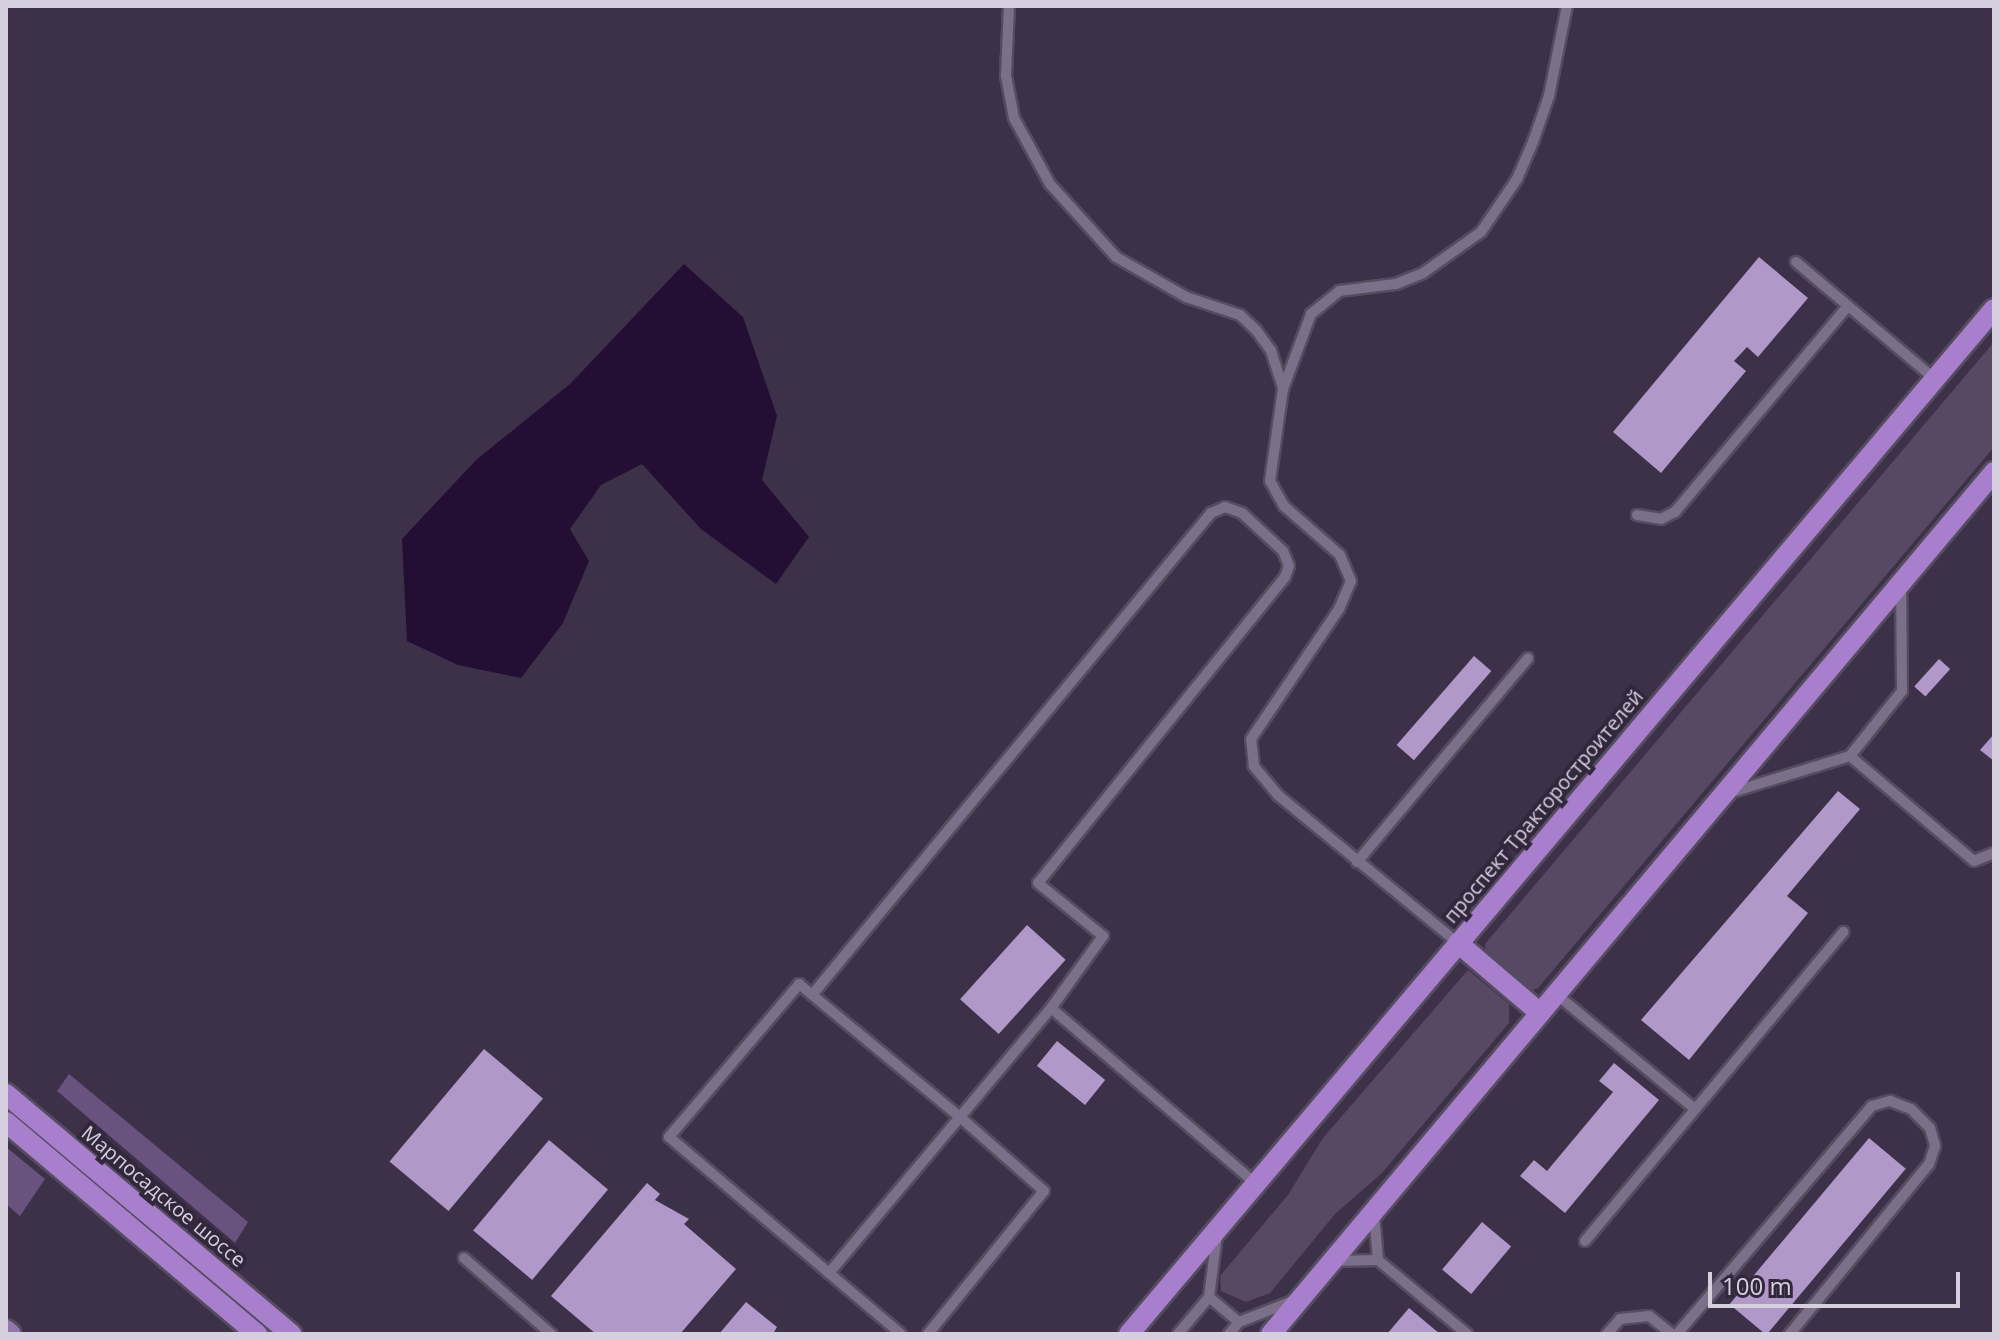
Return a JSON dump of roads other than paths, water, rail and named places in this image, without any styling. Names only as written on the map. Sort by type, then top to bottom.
[{"type":"main road","name":"проспект Тракторостроителей","points":[[1129,1334],[1994,309]]},
{"type":"main road","points":[[1271,1334],[1994,472]]},
{"type":"main road","points":[[1458,943],[1540,1013]]},
{"type":"main road","name":"Марпосадское шоссе","points":[[6,1094],[291,1334]]},
{"type":"main road","points":[[6,1122],[257,1334]]},
{"type":"street","points":[[6,1330],[11,1334]]},
{"type":"lane","points":[[1009,6],[1006,76],[1014,118],[1050,184],[1116,257],[1186,297],[1240,315],[1271,351],[1283,389]]},
{"type":"lane","points":[[1458,943],[1278,795],[1254,766],[1251,739],[1261,719],[1339,609],[1351,581],[1340,555],[1284,506],[1270,481],[1283,389],[1303,331],[1324,301],[1339,291],[1396,284],[1423,273],[1456,254],[1497,212],[1517,179],[1541,119],[1567,6]]},
{"type":"lane","points":[[1796,262],[1935,379]]},
{"type":"lane","points":[[1637,515],[1661,519],[1675,512],[1848,306]]},
{"type":"lane","points":[[812,995],[1211,513],[1225,507],[1242,513],[1283,551],[1289,566],[1285,577],[1038,883],[1103,936],[1051,1008],[829,1273]]},
{"type":"lane","points":[[1723,795],[1850,756],[1902,691],[1901,583]]},
{"type":"lane","points":[[1357,862],[1528,658]]},
{"type":"lane","points":[[1850,756],[1974,861],[1994,853]]},
{"type":"lane","points":[[1585,1241],[1843,932]]},
{"type":"lane","points":[[901,1334],[669,1137],[799,984],[1044,1191],[928,1334]]},
{"type":"lane","points":[[1556,994],[1695,1109]]},
{"type":"lane","points":[[1051,1008],[1256,1184]]},
{"type":"lane","points":[[1607,1334],[1620,1319],[1649,1316],[1674,1334],[1872,1106],[1890,1101],[1911,1109],[1930,1128],[1935,1146],[1929,1164],[1790,1334]]},
{"type":"lane","points":[[1374,1211],[1378,1260]]},
{"type":"lane","points":[[1178,1334],[1209,1297],[1217,1229]]},
{"type":"lane","points":[[464,1258],[551,1334]]},
{"type":"lane","points":[[1333,1261],[1378,1260],[1467,1334]]},
{"type":"lane","points":[[1209,1297],[1239,1322]]},
{"type":"lane","points":[[1229,1334],[1239,1322],[1301,1299]]}]
